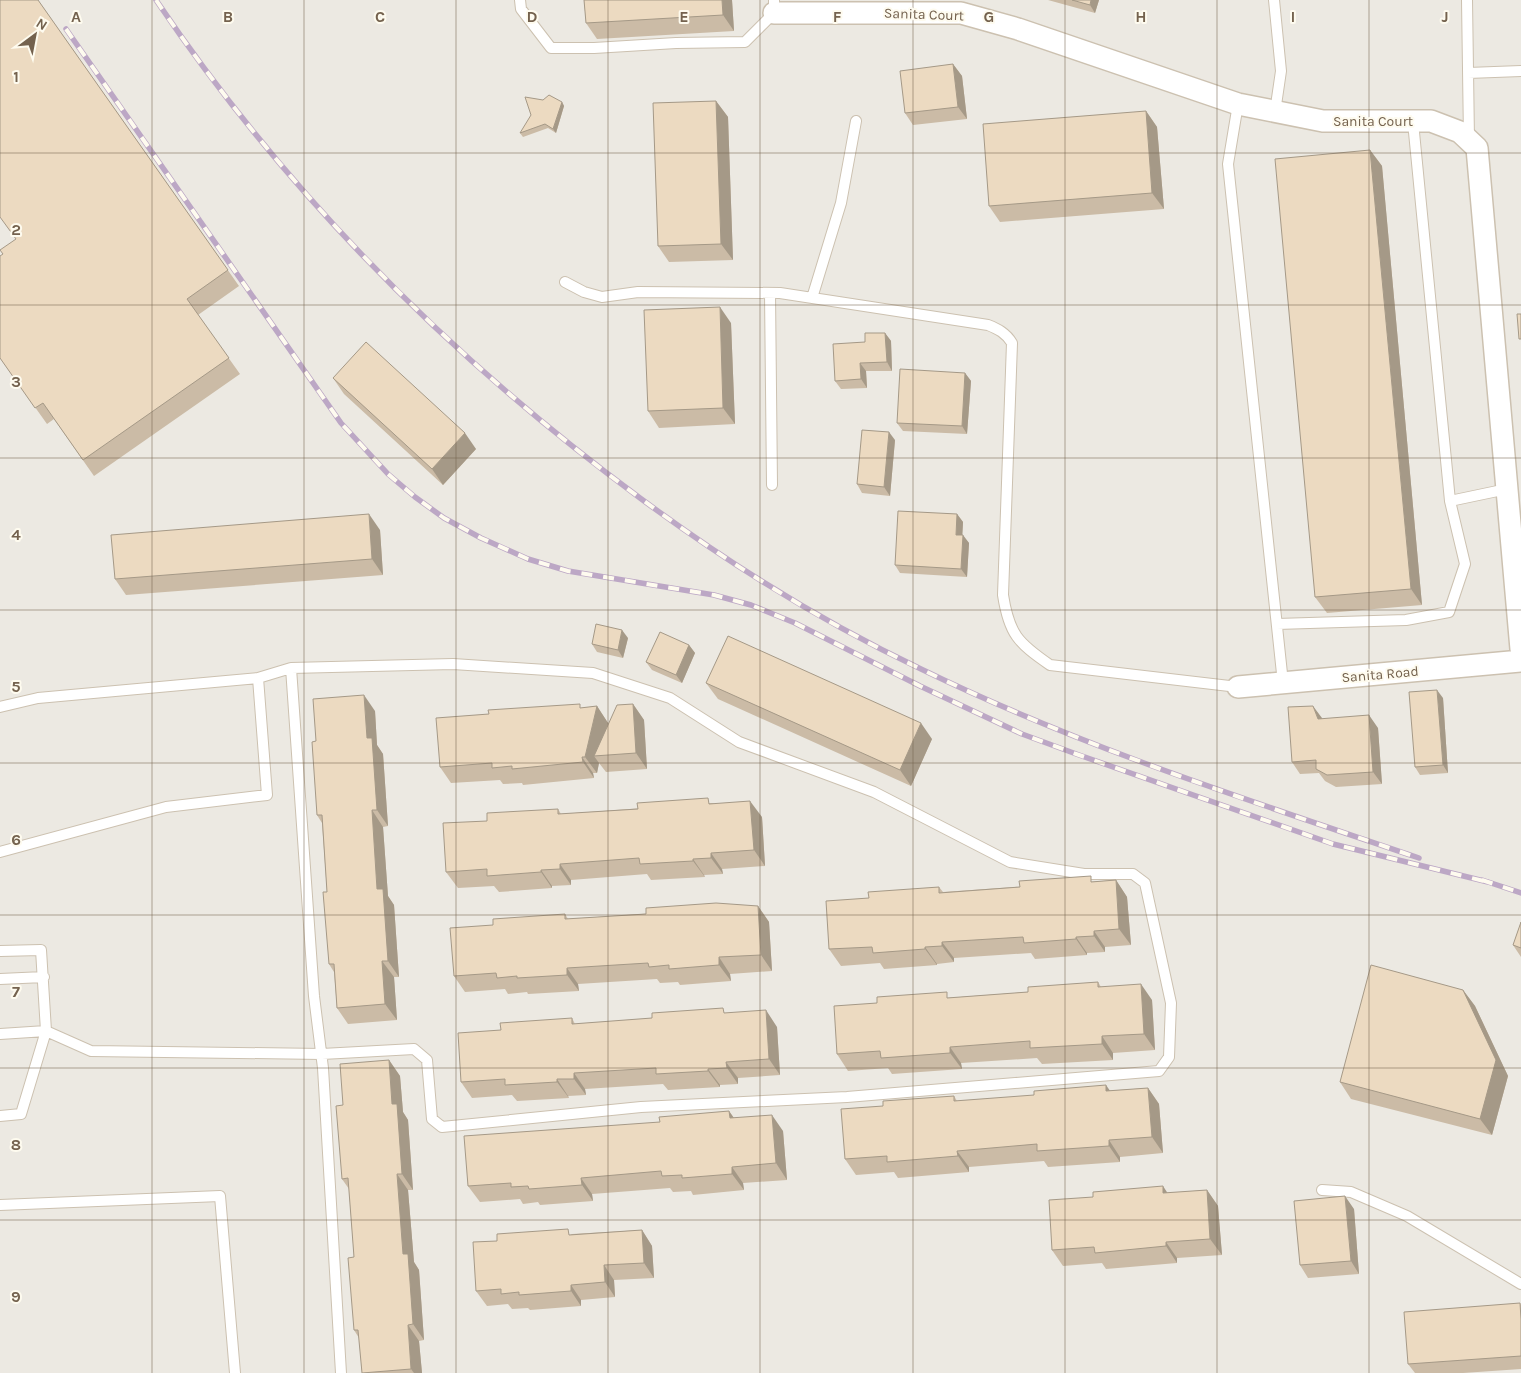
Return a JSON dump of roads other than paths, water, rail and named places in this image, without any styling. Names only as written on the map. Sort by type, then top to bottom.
[{"type":"street","name":"Sanita Court","points":[[774,6],[936,6],[1018,29],[1238,104],[1323,121],[1431,122],[1460,132],[1469,140]]},
{"type":"street","points":[[1469,140],[1478,148],[1521,649]]},
{"type":"street","name":"Sanita Road","points":[[1238,687],[1521,661]]},
{"type":"lane","points":[[520,0],[521,9],[551,48],[745,42],[774,6]]},
{"type":"lane","points":[[1274,0],[1281,70],[1275,112]]},
{"type":"lane","points":[[1467,0],[1469,140]]},
{"type":"lane","points":[[1468,73],[1521,71]]},
{"type":"lane","points":[[1238,104],[1228,164],[1283,683]]},
{"type":"lane","points":[[812,298],[841,204],[856,121]]},
{"type":"lane","points":[[1277,624],[1406,620],[1449,612],[1465,564],[1450,501],[1413,122]]},
{"type":"lane","points":[[565,282],[584,292],[602,297],[638,292],[770,293],[988,325],[1000,330],[1008,336],[1012,343],[1003,595],[1009,624],[1014,634],[1025,646],[1050,665],[1238,687]]},
{"type":"lane","points":[[770,293],[772,485]]},
{"type":"lane","points":[[1450,501],[1507,490]]},
{"type":"lane","points":[[0,707],[38,698],[258,678],[291,668],[452,664],[593,673],[670,698],[739,742],[874,792],[1010,862],[1084,874],[1133,874],[1145,883],[1171,1003],[1169,1057],[1160,1071],[847,1097],[641,1107],[442,1127],[432,1119],[426,1060],[414,1049],[322,1054],[91,1051],[46,1031],[0,1034]]},
{"type":"lane","points":[[291,668],[313,987],[322,1054],[341,1373]]},
{"type":"lane","points":[[0,852],[166,807],[267,795],[258,678]]},
{"type":"lane","points":[[0,951],[41,950],[46,1031],[21,1114],[0,1116]]},
{"type":"lane","points":[[0,979],[44,977]]},
{"type":"lane","points":[[1322,1190],[1351,1192],[1407,1216],[1521,1284]]},
{"type":"lane","points":[[0,1205],[220,1196],[236,1373]]},
{"type":"railway","points":[[156,0],[206,71],[260,140],[317,206],[377,270],[439,331],[504,389],[571,445],[707,546],[776,590],[848,632],[981,697],[1105,748],[1167,771],[1419,858]]},
{"type":"railway","points":[[66,29],[341,423],[388,474],[444,518],[481,538],[528,559],[568,571],[714,595],[751,605],[795,623],[920,686],[1022,734],[1333,844],[1488,882]]},
{"type":"railway","points":[[1482,880],[1521,893]]}]
